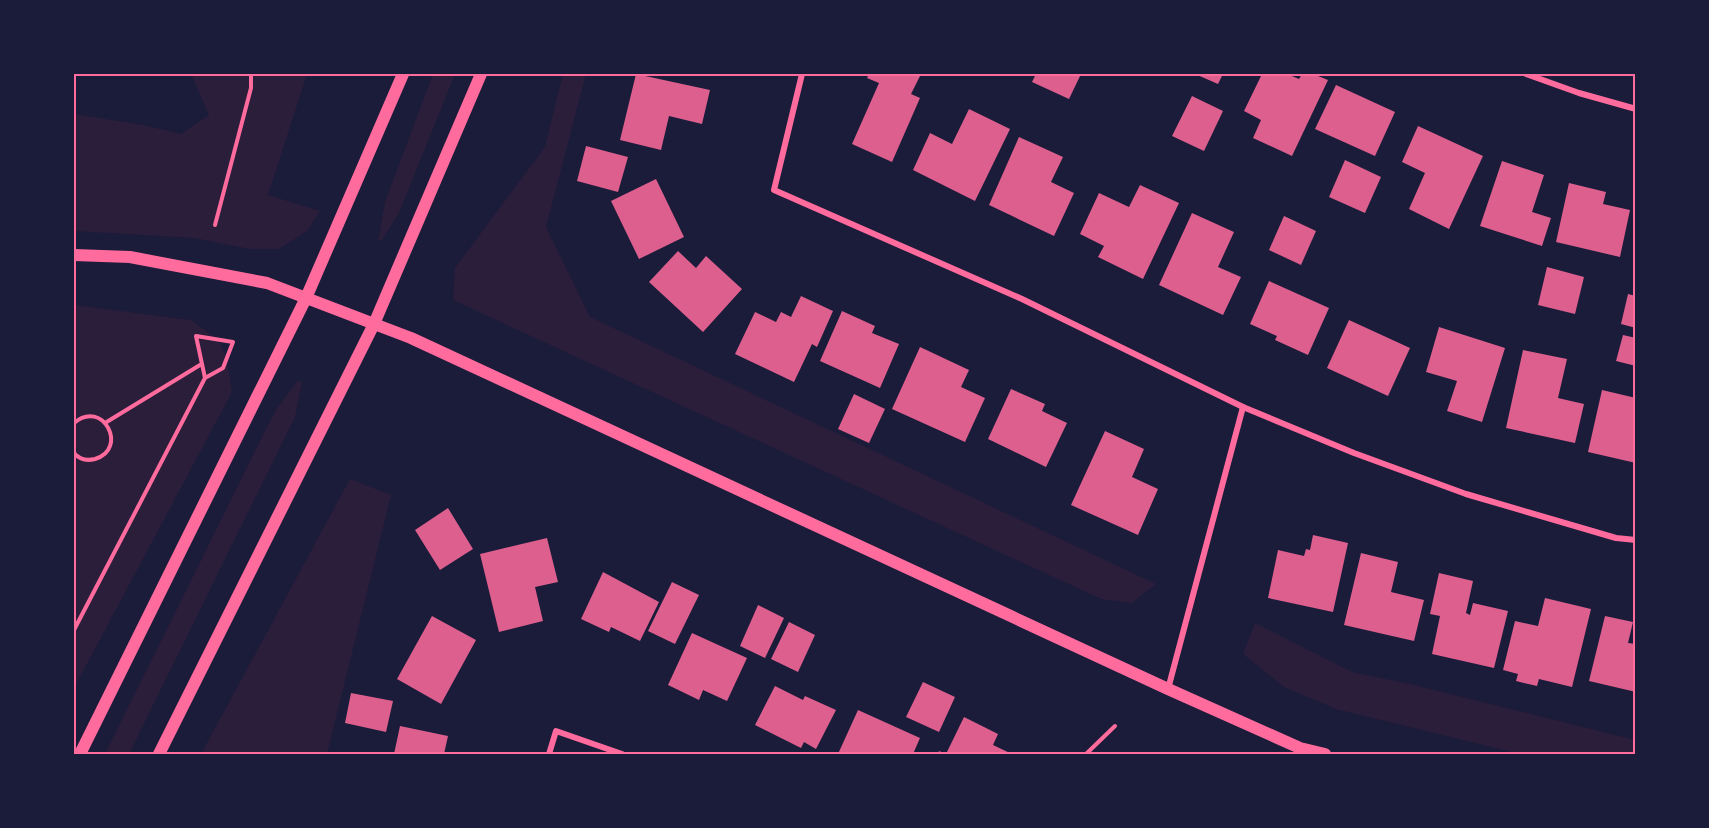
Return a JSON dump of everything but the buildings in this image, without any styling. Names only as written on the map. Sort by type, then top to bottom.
[{"type":"main road","points":[[80,754],[306,298],[403,74]]},
{"type":"main road","points":[[159,754],[374,324],[481,74]]},
{"type":"main road","points":[[74,255],[130,257],[267,283],[374,324],[548,400],[1168,689],[1300,748],[1325,754]]},
{"type":"street","points":[[802,74],[774,190],[1022,299],[1243,407],[1354,453],[1466,494],[1616,538],[1635,540]]},
{"type":"street","points":[[1526,74],[1579,93],[1635,109]]},
{"type":"street","points":[[1168,689],[1243,407]]},
{"type":"street","points":[[549,754],[556,731],[622,754]]},
{"type":"path","points":[[215,225],[251,88],[251,74]]},
{"type":"path","points":[[74,630],[206,378],[223,368],[232,342],[196,336],[200,365],[206,378]]},
{"type":"path","points":[[105,423],[200,365]]},
{"type":"path","points":[[74,423],[85,416],[92,416],[105,423],[110,429],[111,443],[103,455],[90,460],[83,459],[74,453]]},
{"type":"path","points":[[1086,754],[1115,726]]},
{"type":"shaded area","points":[[191,74],[307,74],[268,195],[320,211],[307,231],[279,249],[250,249],[194,238],[74,231],[74,114],[143,125],[181,134],[209,115]]},
{"type":"shaded area","points":[[433,74],[455,74],[399,213],[382,240],[378,241],[385,202]]},
{"type":"shaded area","points":[[563,74],[586,74],[546,227],[590,317],[1156,584],[1132,603],[1101,599],[453,300],[455,268],[545,147]]},
{"type":"shaded area","points":[[74,305],[191,320],[218,340],[226,355],[232,392],[74,688]]},
{"type":"shaded area","points":[[298,380],[302,383],[295,417],[129,754],[105,754],[263,435],[276,410]]},
{"type":"shaded area","points":[[350,479],[391,495],[327,754],[201,754]]},
{"type":"shaded area","points":[[1255,623],[1352,672],[1410,684],[1635,740],[1635,754],[1520,754],[1336,709],[1284,687],[1243,654]]}]
